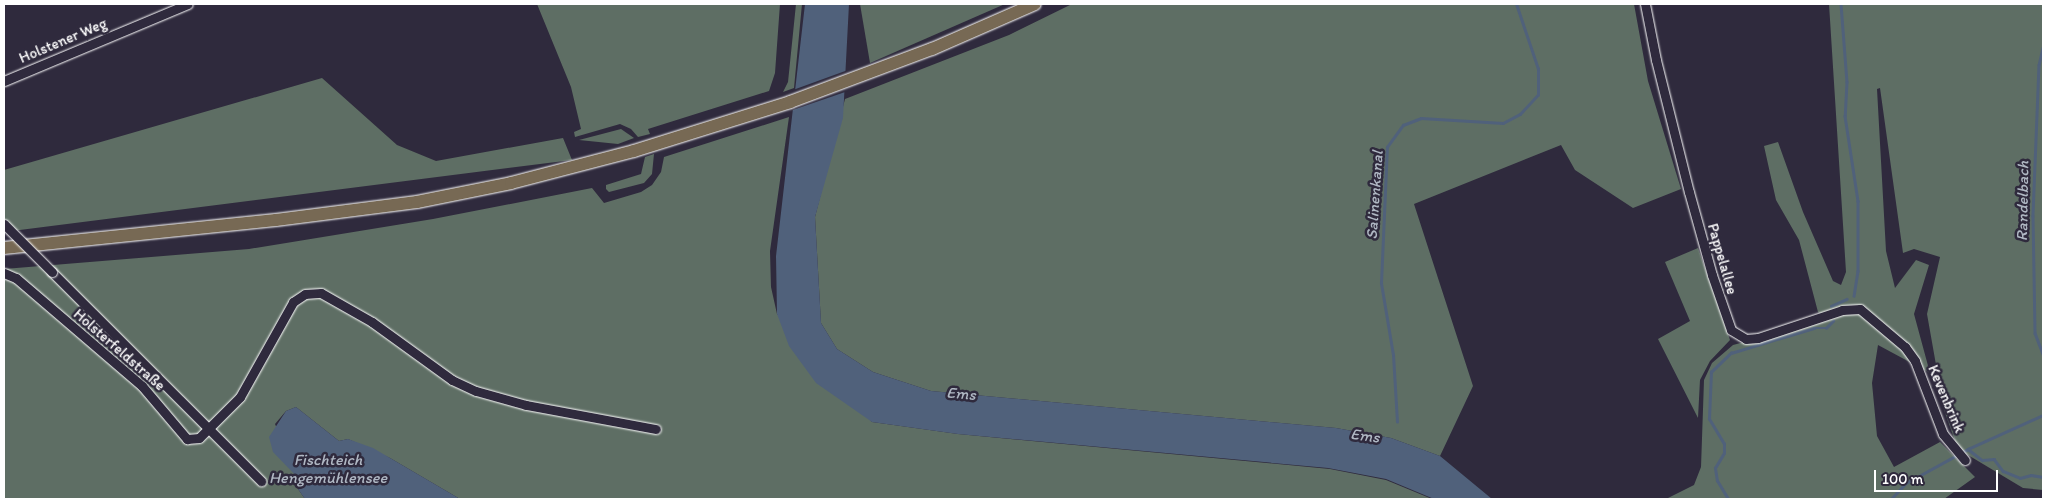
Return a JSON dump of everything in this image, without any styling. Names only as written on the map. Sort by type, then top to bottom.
[{"type":"main road","points":[[4,248],[276,220],[417,202],[511,183],[634,151],[790,102],[912,57],[1035,4]]},
{"type":"street","name":"Holstener Weg","points":[[4,81],[188,4]]},
{"type":"street","name":"Pappelallee","points":[[1645,4],[1656,60],[1689,192],[1712,275],[1731,330],[1746,339],[1758,338],[1842,310],[1860,309],[1905,347]]},
{"type":"street","points":[[4,224],[262,481]]},
{"type":"street","name":"Holsterfeldstraße","points":[[4,273],[16,278],[142,386],[187,439],[199,438],[210,428]]},
{"type":"street","points":[[210,428],[240,397],[293,302],[305,294],[321,293],[372,322],[452,380],[476,390],[526,405],[656,429]]},
{"type":"street","name":"Kevenbrink","points":[[1905,347],[1915,361],[1943,434],[1955,451],[1965,460]]},
{"type":"green space","points":[[537,4],[780,4],[775,73],[769,91],[648,129],[650,134],[638,137],[631,129],[620,124],[575,137],[574,132],[581,129],[571,87]]},
{"type":"green space","points":[[796,4],[802,4],[794,88],[783,92],[788,82]]},
{"type":"green space","points":[[860,4],[1005,4],[870,63]]},
{"type":"green space","points":[[1072,4],[1634,4],[1648,81],[1681,189],[1633,208],[1575,170],[1561,145],[1414,204],[1473,386],[1440,456],[1391,438],[1336,428],[931,391],[873,372],[837,349],[821,323],[815,217],[845,99],[1009,35]]},
{"type":"green space","points":[[1829,4],[2043,4],[2043,490],[2023,488],[1958,449],[1944,410],[1927,314],[1940,257],[1914,249],[1903,253],[1880,88],[1877,89],[1886,251],[1895,288],[1916,260],[1929,265],[1914,314],[1930,373],[1878,345],[1872,383],[1877,436],[1894,467],[1940,442],[1975,477],[1944,499],[1666,499],[1694,485],[1701,467],[1704,380],[1712,363],[1733,345],[1827,320],[1818,312],[1799,240],[1776,200],[1764,146],[1778,142],[1803,212],[1833,281],[1841,285],[1846,272]]},
{"type":"green space","points":[[322,78],[397,145],[436,161],[563,138],[572,160],[4,232],[4,170]]},
{"type":"green space","points":[[789,117],[770,251],[771,287],[777,314],[872,422],[958,434],[1330,469],[1386,480],[1432,499],[460,499],[390,458],[348,439],[339,441],[296,407],[286,411],[275,424],[301,482],[298,489],[305,499],[4,499],[4,269],[249,249],[433,219],[592,188],[604,203],[641,192],[652,185],[661,172],[664,157]]},
{"type":"green space","points":[[621,129],[634,138],[618,144],[579,140]]},
{"type":"green space","points":[[654,154],[652,174],[644,183],[609,192],[606,189],[606,185],[641,174],[645,157]]},
{"type":"green space","points":[[1698,248],[1730,340],[1710,361],[1700,380],[1698,418],[1658,339],[1690,321],[1665,262]]},
{"type":"water","name":"Ems","points":[[805,4],[849,4],[843,118],[815,217],[821,323],[837,349],[873,372],[931,391],[1336,428],[1391,438],[1440,456],[1492,499],[1434,499],[1386,479],[1328,468],[958,434],[872,422],[816,383],[789,346],[777,314],[776,256]]},
{"type":"water","name":"Fischteich Hengemühlensee","points":[[296,407],[339,441],[348,439],[373,448],[460,499],[305,499],[298,489],[301,481],[273,452],[269,437],[286,411]]},
{"type":"pier","points":[[848,70],[848,91],[790,111],[793,90]]},
{"type":"waterway","name":"Salinenkanal","points":[[1397,422],[1393,355],[1381,283],[1387,147],[1403,125],[1421,118],[1503,123],[1520,114],[1538,95],[1538,69],[1516,4]]},
{"type":"waterway","points":[[1841,4],[1847,82],[1845,116],[1858,201],[1858,271],[1854,296]]},
{"type":"waterway","name":"Randelbach","points":[[2043,48],[2039,65],[2033,216],[2035,333],[2043,354]]},
{"type":"waterway","points":[[1831,306],[1847,299]]},
{"type":"waterway","points":[[1728,499],[1717,481],[1715,468],[1724,453],[1724,444],[1709,419],[1711,372],[1731,353],[1814,328],[1826,328],[1833,321]]},
{"type":"waterway","name":"Randelbach","points":[[1891,499],[1906,483],[1968,449],[2043,415]]},
{"type":"waterway","points":[[1968,449],[1982,460],[1994,459],[2003,471],[2020,478],[2031,475],[2043,477]]}]
